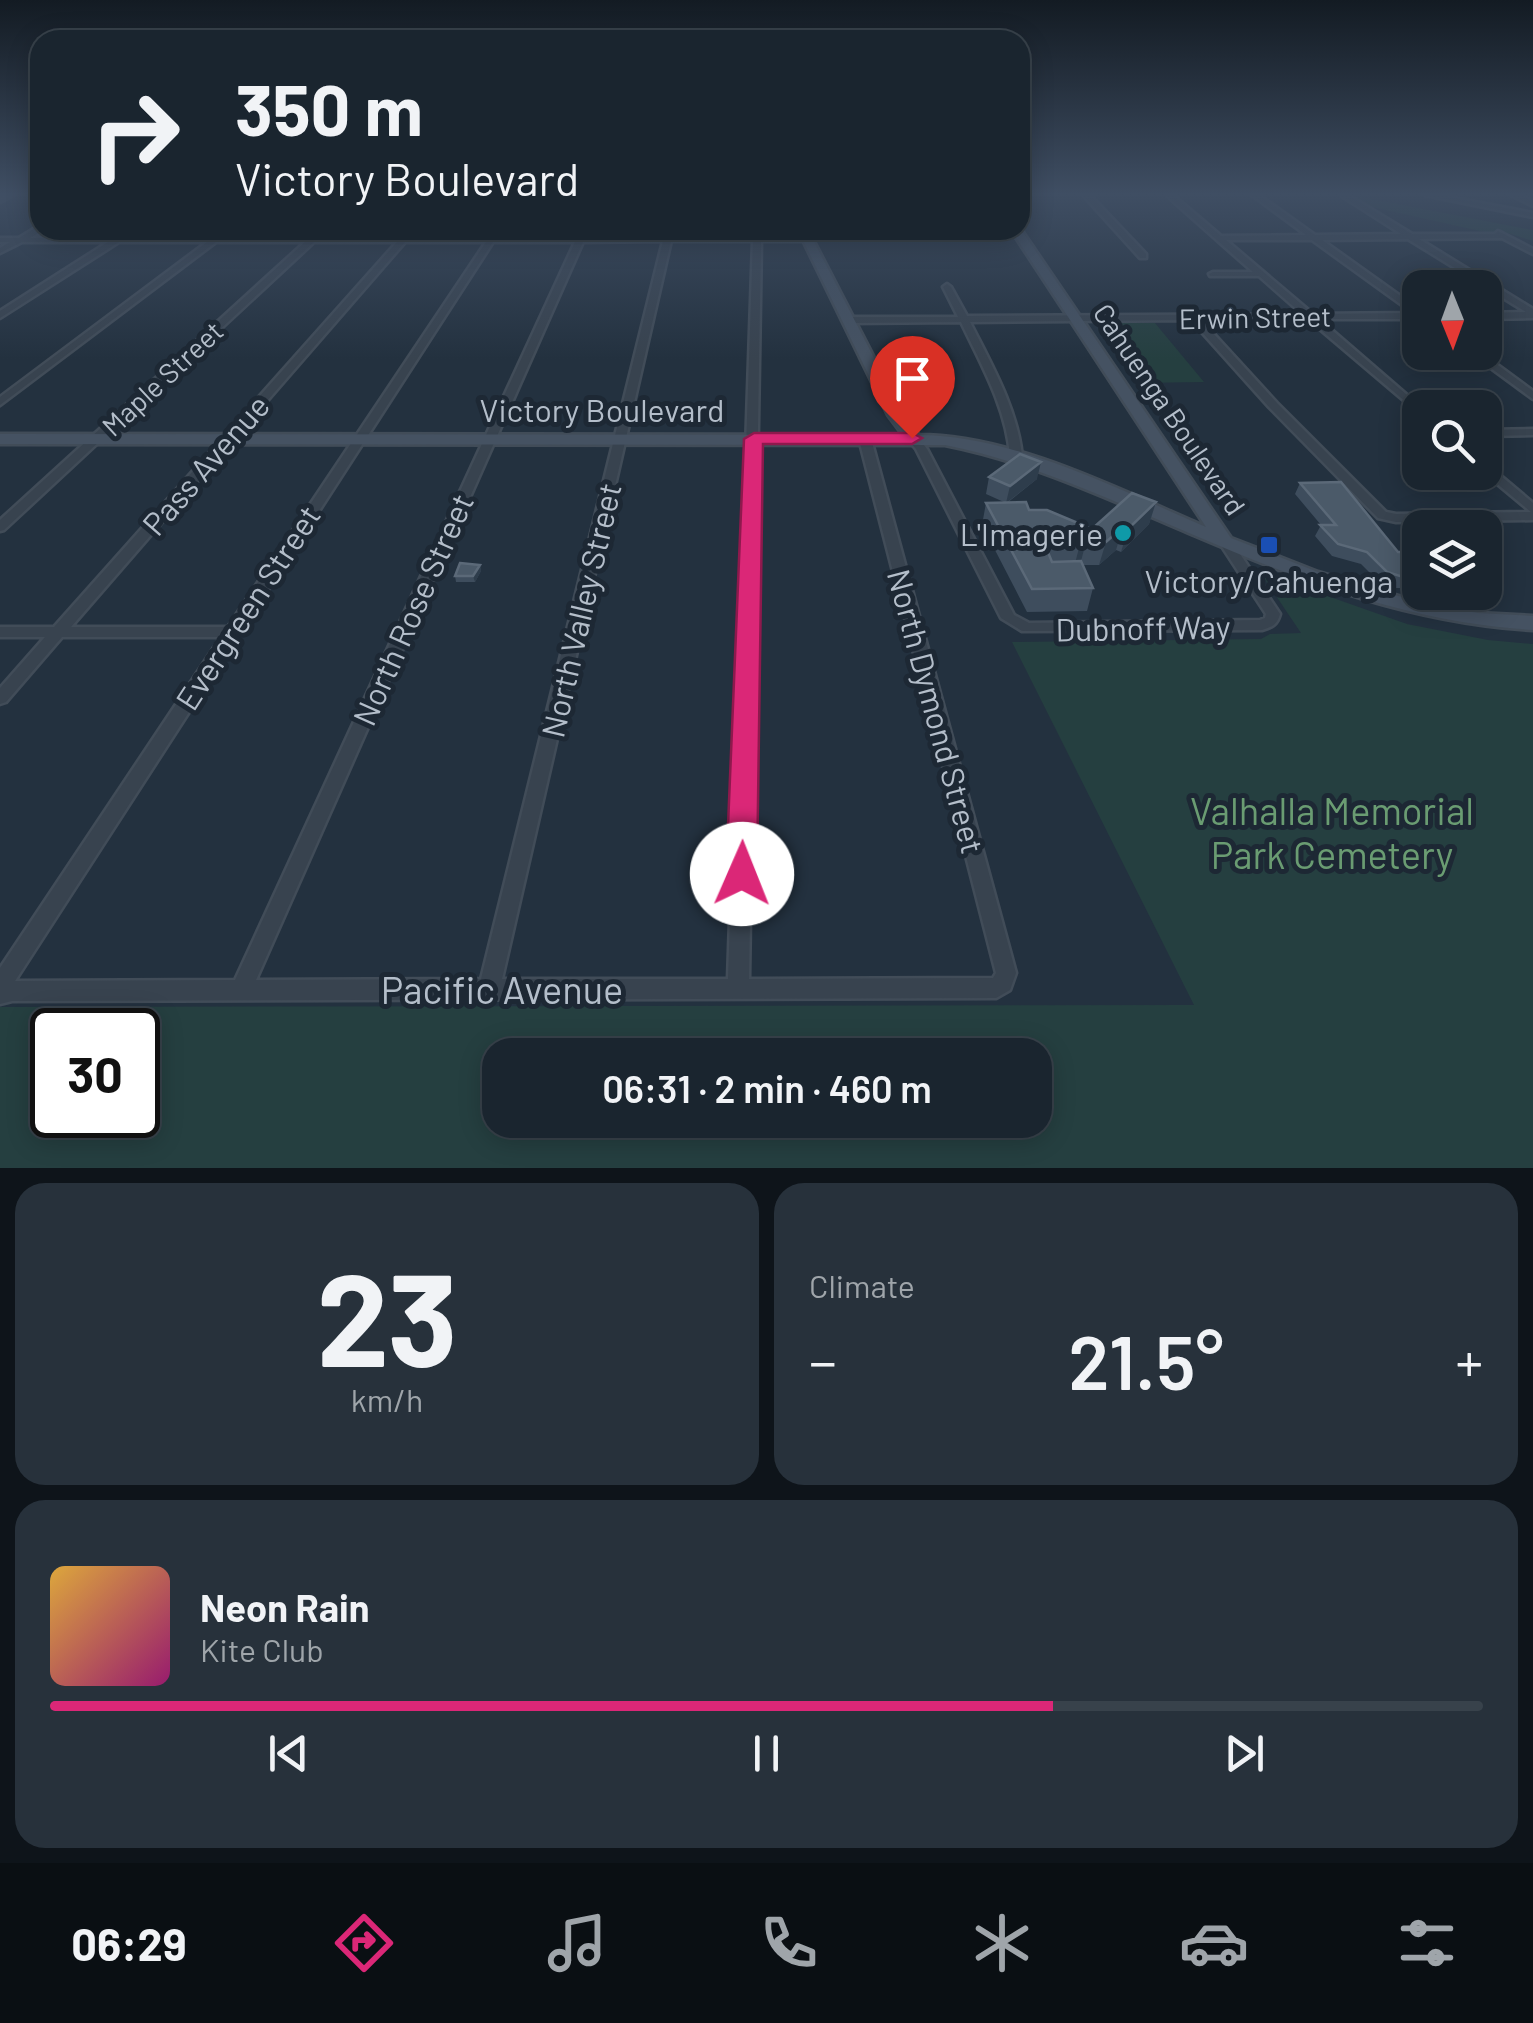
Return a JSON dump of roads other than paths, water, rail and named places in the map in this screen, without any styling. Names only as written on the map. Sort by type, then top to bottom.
[{"type":"main road","points":[[813,250],[912,438]]},
{"type":"main road","name":"Cahuenga Boulevard","points":[[1030,250],[1223,539]]},
{"type":"main road","name":"Victory Boulevard","points":[[0,439],[912,438],[970,444],[1016,456],[1366,595],[1441,616],[1533,623]]},
{"type":"main road","points":[[1167,516],[1202,507]]},
{"type":"street","points":[[0,315],[103,250]]},
{"type":"street","points":[[0,402],[202,250]]},
{"type":"street","name":"Maple Street","points":[[0,527],[303,250]]},
{"type":"street","name":"Pass Avenue","points":[[0,698],[394,250]]},
{"type":"street","name":"Evergreen Street","points":[[0,986],[484,250]]},
{"type":"street","name":"North Rose Street","points":[[242,988],[575,250]]},
{"type":"street","name":"North Valley Street","points":[[489,989],[666,250]]},
{"type":"street","points":[[738,989],[757,250]]},
{"type":"street","points":[[1136,250],[1142,256]]},
{"type":"street","points":[[1231,250],[1402,396]]},
{"type":"street","points":[[1331,250],[1402,302]]},
{"type":"street","points":[[1431,250],[1533,314]]},
{"type":"street","points":[[1214,274],[1259,274]]},
{"type":"street","points":[[947,287],[1007,416],[1017,445],[1016,456]]},
{"type":"street","points":[[1502,315],[1533,314]]},
{"type":"street","name":"Erwin Street","points":[[849,320],[1402,315]]},
{"type":"street","points":[[1194,318],[1373,509],[1396,518],[1533,513]]},
{"type":"street","points":[[1498,370],[1533,396]]},
{"type":"street","points":[[1502,433],[1533,432]]},
{"type":"street","name":"Dubnoff Way","points":[[912,438],[921,448],[1008,618],[1015,624],[1028,628],[1086,628],[1271,622]]},
{"type":"street","name":"North Dymond Street","points":[[865,439],[1006,973],[1003,983]]},
{"type":"street","points":[[1502,484],[1533,513]]},
{"type":"street","name":"Cahuenga Boulevard","points":[[1223,539],[1273,614],[1271,622]]},
{"type":"street","points":[[0,632],[230,632]]},
{"type":"street","name":"Pacific Avenue","points":[[0,994],[242,988],[996,988],[1003,983]]},
{"type":"place","name":"L'Imagerie","points":[[1123,533]]},
{"type":"place","name":"Victory/Cahuenga","points":[[1269,545]]},
{"type":"park label","name":"Valhalla Memorial Park Cemetery","points":[[1332,832]]}]
